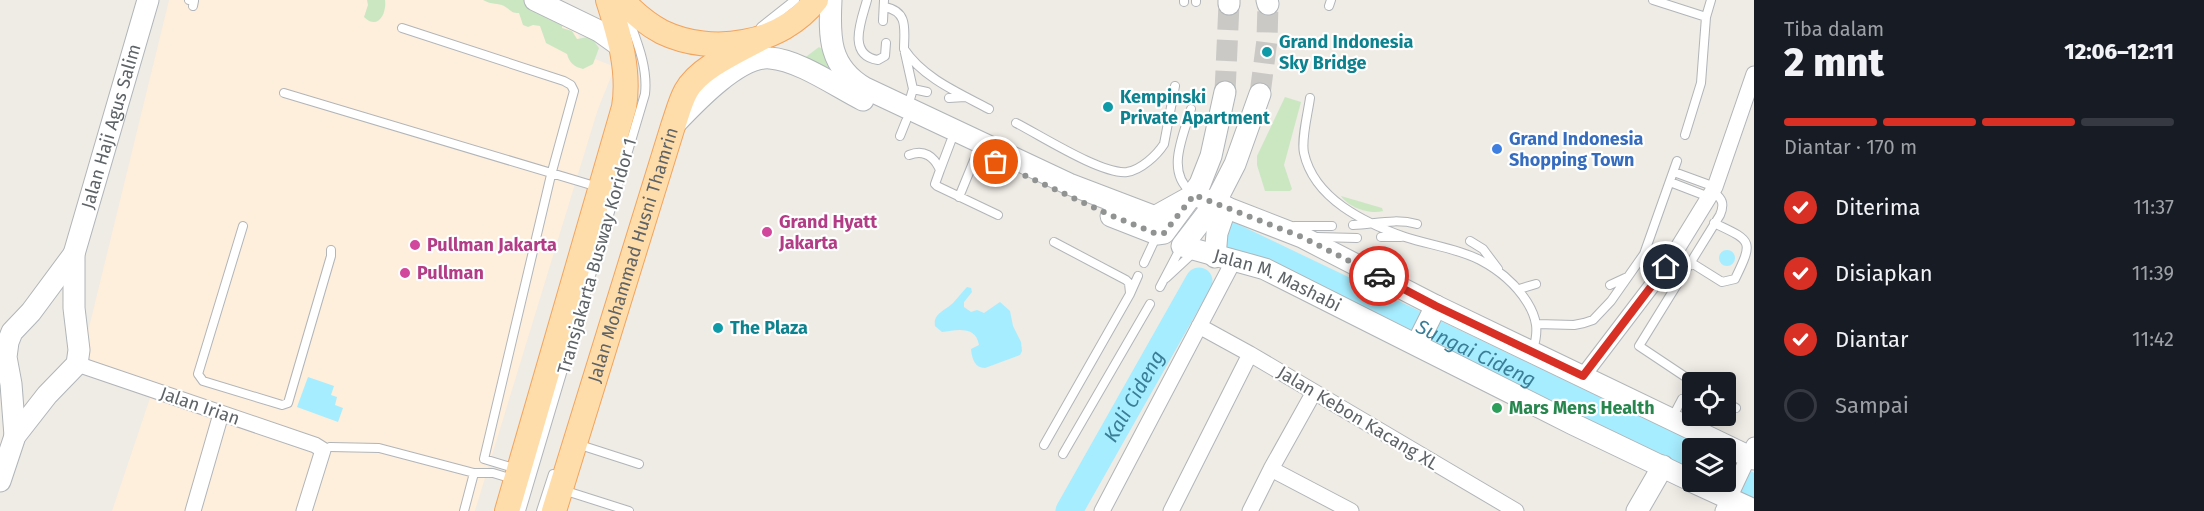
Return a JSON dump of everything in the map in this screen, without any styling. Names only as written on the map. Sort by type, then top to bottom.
[{"type":"main road","points":[[507,511],[624,107],[627,87],[620,46],[608,0]]},
{"type":"main road","points":[[622,0],[633,12],[662,32],[722,50],[763,37],[791,23],[816,0]]},
{"type":"main road","name":"Jalan Mohammad Husni Thamrin","points":[[558,500],[673,126],[687,90],[696,78],[763,37]]},
{"type":"street","name":"Jalan Haji Agus Salim","points":[[0,482],[15,436],[47,395],[76,364],[79,350],[74,308],[74,254],[148,0]]},
{"type":"street","points":[[535,0],[599,31],[620,46]]},
{"type":"street","points":[[831,0],[829,33],[835,58],[855,83],[951,141],[1110,215],[1157,234],[1164,233],[1194,195],[1211,156],[1225,92]]},
{"type":"street","points":[[673,126],[713,85],[748,64],[764,58],[772,58],[799,67],[1070,184],[1153,216],[1194,195],[1302,237],[1433,311],[1532,351],[1751,455],[1728,501]]},
{"type":"street","points":[[1583,376],[1666,267],[1712,191],[1751,97],[1754,74]]},
{"type":"street","points":[[1102,511],[1198,326],[1206,254],[1260,94]]},
{"type":"street","points":[[1206,254],[1217,233],[1221,205]]},
{"type":"street","name":"Jalan Haji Agus Salim","points":[[15,436],[11,384],[4,341],[31,312],[74,254]]},
{"type":"street","name":"Jalan M. Mashabi","points":[[1206,254],[1265,269],[1419,340],[1574,424],[1682,476]]},
{"type":"street","points":[[1419,340],[1433,311]]},
{"type":"street","name":"Jalan Kebon Kacang XL","points":[[1198,326],[1250,354],[1516,511]]},
{"type":"street","points":[[1171,511],[1250,354]]},
{"type":"street","name":"Jalan Irian","points":[[76,364],[326,448]]},
{"type":"street","points":[[1250,511],[1314,392]]},
{"type":"street","points":[[193,511],[221,414]]},
{"type":"street","points":[[304,511],[326,448]]},
{"type":"street","points":[[1637,511],[1663,466]]},
{"type":"street","points":[[1271,469],[1351,511]]},
{"type":"street","name":"Jalan M. Mashabi","points":[[1712,492],[1728,501],[1754,510]]},
{"type":"lane","name":"Transjakarta Busway Koridor 1","points":[[521,511],[645,94],[643,61],[622,0]]},
{"type":"lane","points":[[722,50],[772,19],[795,0]]},
{"type":"lane","points":[[867,0],[858,26],[863,51],[871,58],[878,60],[885,56],[886,43]]},
{"type":"lane","points":[[1653,0],[1706,17]]},
{"type":"lane","points":[[1685,135],[1701,83],[1706,17],[1711,0]]},
{"type":"lane","points":[[882,21],[884,3],[896,11],[904,22],[907,114]]},
{"type":"lane","points":[[402,28],[571,85],[574,91],[550,175],[484,459],[518,475]]},
{"type":"lane","points":[[904,49],[910,58],[931,76],[989,110]]},
{"type":"lane","points":[[674,94],[696,67]]},
{"type":"lane","points":[[1016,123],[1121,172],[1133,171],[1160,149],[1165,138],[1175,86]]},
{"type":"lane","points":[[907,114],[927,92]]},
{"type":"lane","points":[[284,93],[550,175],[600,188]]},
{"type":"lane","points":[[949,98],[966,97]]},
{"type":"lane","points":[[1310,98],[1303,150],[1313,177],[1333,200],[1404,236],[1478,259],[1501,272]]},
{"type":"lane","points":[[1191,110],[1177,161],[1186,188],[1194,195]]},
{"type":"lane","points":[[951,141],[936,185],[998,215]]},
{"type":"lane","points":[[959,196],[977,153]]},
{"type":"lane","points":[[909,155],[928,154],[940,170]]},
{"type":"lane","points":[[1537,324],[1574,325],[1593,320],[1611,301],[1644,254],[1677,161]]},
{"type":"lane","points":[[1674,172],[1712,191],[1721,199],[1724,206],[1639,346],[1682,378]]},
{"type":"lane","points":[[1670,182],[1712,191]]},
{"type":"lane","points":[[1353,225],[1377,224],[1393,220],[1417,224]]},
{"type":"lane","points":[[1690,262],[1722,282],[1736,279],[1749,256],[1746,240],[1714,223]]},
{"type":"lane","points":[[243,226],[198,374],[203,381],[282,405],[288,403],[331,250]]},
{"type":"lane","points":[[1275,226],[1332,226]]},
{"type":"lane","points":[[1144,263],[1157,234]]},
{"type":"lane","points":[[1381,237],[1404,236]]},
{"type":"lane","points":[[1302,237],[1357,238]]},
{"type":"lane","points":[[1470,241],[1483,249],[1501,272],[1519,289],[1533,311],[1537,324],[1532,351]]},
{"type":"lane","points":[[1054,242],[1126,280],[1129,283],[1130,294]]},
{"type":"lane","points":[[1206,254],[1162,284],[1206,254]]},
{"type":"lane","points":[[1644,254],[1666,267]]},
{"type":"lane","points":[[1044,445],[1138,276]]},
{"type":"lane","points":[[1610,285],[1626,277]]},
{"type":"lane","points":[[1519,289],[1536,284]]},
{"type":"lane","points":[[1063,454],[1150,304]]},
{"type":"lane","points":[[1550,325],[1563,320]]},
{"type":"lane","points":[[1672,419],[1682,399]]},
{"type":"lane","points":[[576,444],[639,464]]},
{"type":"lane","points":[[326,448],[379,448],[474,472],[518,475]]},
{"type":"lane","points":[[541,511],[557,461]]},
{"type":"lane","points":[[464,511],[474,472]]},
{"type":"lane","points":[[558,500],[629,511]]},
{"type":"shaded area","points":[[169,0],[562,0],[588,56],[615,67],[598,109],[475,511],[112,511],[150,398],[82,356]]},
{"type":"green space","points":[[367,0],[385,0],[385,10],[377,21],[369,21],[364,17],[368,5]]},
{"type":"green space","points":[[483,0],[548,0],[563,22],[562,28],[572,31],[577,39],[588,37],[599,48],[593,64],[583,69],[577,67],[567,54],[546,43],[540,26],[523,25],[519,13]]},
{"type":"green space","points":[[819,47],[822,49],[842,79],[803,59]]},
{"type":"green space","points":[[1285,97],[1301,102],[1284,165],[1292,189],[1290,191],[1265,191],[1257,165],[1257,156]]},
{"type":"green space","points":[[1341,196],[1382,208],[1383,211],[1372,212],[1360,209],[1349,204]]},
{"type":"water","points":[[1724,250],[1730,250],[1735,258],[1733,264],[1724,266],[1719,261],[1719,255]]},
{"type":"water","points":[[967,287],[971,288],[972,292],[964,302],[964,307],[971,312],[977,310],[984,313],[1000,302],[1010,311],[1013,326],[1021,342],[1020,355],[982,368],[976,365],[972,356],[971,349],[979,345],[974,334],[965,330],[942,332],[935,326],[938,315]]},
{"type":"water","points":[[308,377],[334,386],[331,395],[337,397],[335,405],[343,408],[338,422],[297,407]]},
{"type":"waterway","name":"Sungai Cideng","points":[[1227,234],[1682,451]]},
{"type":"waterway","name":"Kali Cideng","points":[[1069,511],[1199,281]]},
{"type":"waterway","name":"Sungai Cideng","points":[[1736,479],[1754,488]]},
{"type":"tunnel","points":[[1225,92],[1229,4]]},
{"type":"tunnel","points":[[1260,94],[1267,40],[1268,4]]},
{"type":"way so far","points":[[996,162],[1110,215],[1157,234],[1164,233],[1194,195],[1302,237],[1379,276]]},
{"type":"place","name":"Grand Indonesia Sky Bridge","points":[[1267,52]]},
{"type":"place","name":"Kempinski Private Apartment","points":[[1108,107]]},
{"type":"place","name":"Grand Indonesia Shopping Town","points":[[1497,149]]},
{"type":"place","name":"Grand Hyatt Jakarta","points":[[767,232]]},
{"type":"place","name":"Pullman Jakarta","points":[[415,245]]},
{"type":"place","name":"Pullman","points":[[405,273]]},
{"type":"place","name":"The Plaza","points":[[718,328]]},
{"type":"place","name":"Mars Mens Health","points":[[1497,408]]},
{"type":"route","points":[[1379,276],[1436,306],[1583,376],[1666,267]]}]
